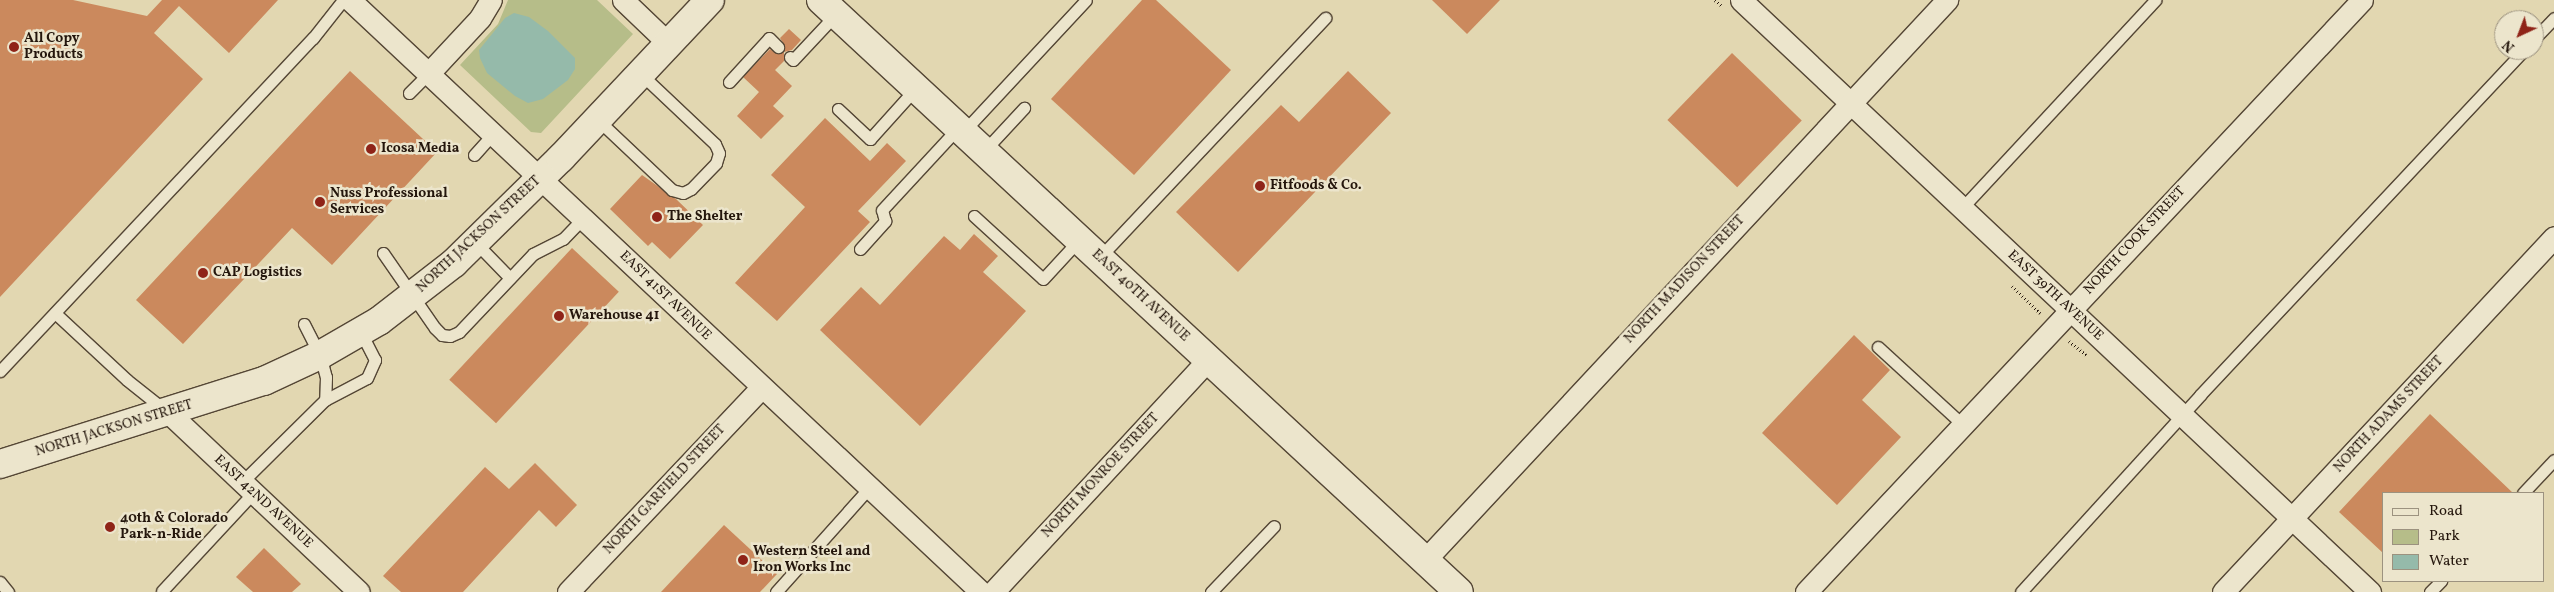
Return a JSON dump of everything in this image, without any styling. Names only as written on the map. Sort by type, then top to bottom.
[{"type":"street","name":"EAST 41ST AVENUE","points":[[350,0],[584,218],[761,388],[981,592]]},
{"type":"street","points":[[428,74],[480,18],[491,0]]},
{"type":"street","points":[[623,0],[669,44]]},
{"type":"street","name":"NORTH JACKSON STREET","points":[[0,464],[255,384],[320,356],[362,332],[414,297],[474,242],[598,120],[710,0]]},
{"type":"street","name":"EAST 39TH AVENUE","points":[[1741,0],[2370,592]]},
{"type":"street","name":"NORTH MADISON STREET","points":[[1424,560],[1947,0]]},
{"type":"street","name":"NORTH COOK STREET","points":[[1806,592],[2362,0]]},
{"type":"street","name":"EAST 40TH AVENUE","points":[[828,7],[1458,592]]},
{"type":"street","name":"NORTH ADAMS STREET","points":[[2223,592],[2554,237]]},
{"type":"street","name":"NORTH MONROE STREET","points":[[993,592],[1208,360]]},
{"type":"street","name":"NORTH GARFIELD STREET","points":[[568,592],[761,388]]},
{"type":"street","name":"EAST 42ND AVENUE","points":[[168,412],[359,592]]},
{"type":"lane","points":[[0,371],[313,38],[343,0]]},
{"type":"lane","points":[[860,249],[885,221],[882,210],[1086,0]]},
{"type":"lane","points":[[1962,208],[2155,0]]},
{"type":"lane","points":[[790,57],[793,60],[828,7]]},
{"type":"lane","points":[[1099,258],[1325,18]]},
{"type":"lane","points":[[2544,28],[2554,18]]},
{"type":"lane","points":[[729,82],[769,38],[778,47]]},
{"type":"lane","points":[[2021,592],[2515,60]]},
{"type":"lane","points":[[409,93],[428,74]]},
{"type":"lane","points":[[598,120],[672,190],[683,193],[691,189],[716,163],[719,153],[715,144],[641,74]]},
{"type":"lane","points":[[838,109],[870,139],[916,88]]},
{"type":"lane","points":[[984,151],[1024,108]]},
{"type":"lane","points":[[474,155],[493,134]]},
{"type":"lane","points":[[974,216],[1043,279],[1079,240]]},
{"type":"lane","points":[[383,253],[442,335],[450,336],[459,332],[533,254],[563,239],[584,218]]},
{"type":"lane","points":[[474,242],[510,278]]},
{"type":"lane","points":[[55,313],[127,380],[168,412]]},
{"type":"lane","points":[[304,324],[320,356],[326,377],[325,400]]},
{"type":"lane","points":[[162,591],[248,487],[325,400],[367,378],[376,360],[362,332]]},
{"type":"lane","points":[[1878,347],[1962,424]]},
{"type":"lane","points":[[2524,492],[2554,460]]},
{"type":"lane","points":[[776,592],[868,488]]},
{"type":"lane","points":[[1211,592],[1274,526]]},
{"type":"lane","points":[[0,582],[8,592]]},
{"type":"lane","points":[[2430,592],[2440,582]]},
{"type":"green space","points":[[508,0],[597,0],[633,34],[541,133],[531,132],[460,65],[498,24]]},
{"type":"water","points":[[514,13],[529,17],[548,31],[575,58],[575,69],[568,80],[543,99],[528,103],[515,96],[487,73],[480,58],[479,50],[505,18]]},
{"type":"building","points":[[0,0],[73,0],[147,16],[162,0],[278,0],[229,53],[179,6],[154,33],[203,79],[0,297]]},
{"type":"building","points":[[1142,0],[1156,0],[1231,70],[1134,175],[1051,99]]},
{"type":"building","points":[[1432,0],[1500,0],[1467,34]]},
{"type":"building","points":[[789,29],[801,40],[792,50],[784,52],[785,46],[780,38]]},
{"type":"building","points":[[770,49],[777,54],[784,52],[784,61],[775,70],[792,86],[773,106],[784,116],[761,139],[737,116],[759,92],[743,77]]},
{"type":"building","points":[[1732,53],[1802,120],[1737,187],[1667,120]]},
{"type":"building","points":[[350,71],[437,152],[332,265],[292,228],[183,344],[136,300]]},
{"type":"building","points":[[1348,71],[1391,113],[1238,272],[1176,212],[1281,105],[1299,122]]},
{"type":"building","points":[[825,118],[870,161],[887,143],[906,161],[858,211],[870,222],[777,321],[735,283],[805,207],[771,175]]},
{"type":"building","name":"The Shelter","points":[[642,175],[676,199],[703,225],[670,259],[652,242],[648,246],[610,209]]},
{"type":"building","points":[[974,234],[998,256],[983,272],[1026,311],[920,426],[820,330],[861,287],[880,305],[944,236],[960,250]]},
{"type":"building","points":[[572,248],[619,292],[496,423],[449,380]]},
{"type":"building","points":[[1854,335],[1890,370],[1862,400],[1901,437],[1837,505],[1762,433]]},
{"type":"building","points":[[2430,414],[2512,492],[2382,492],[2382,552],[2339,512]]},
{"type":"building","points":[[535,463],[577,505],[556,527],[539,510],[463,592],[401,592],[383,576],[485,467],[509,489]]},
{"type":"building","points":[[724,525],[777,574],[760,592],[661,592]]},
{"type":"building","points":[[264,548],[301,584],[292,592],[253,592],[236,577]]},
{"type":"place","name":"All Copy Products","points":[[14,47]]},
{"type":"place","name":"Icosa Media","points":[[371,149]]},
{"type":"place","name":"Fitfoods & Co.","points":[[1260,186]]},
{"type":"place","name":"Nuss Professional Services","points":[[320,202]]},
{"type":"place","name":"The Shelter","points":[[657,217]]},
{"type":"place","name":"CAP Logistics","points":[[203,273]]},
{"type":"place","name":"Warehouse 41","points":[[559,316]]},
{"type":"place","name":"40th & Colorado Park-n-Ride","points":[[110,527]]},
{"type":"place","name":"Western Steel and Iron Works Inc","points":[[743,560]]}]
